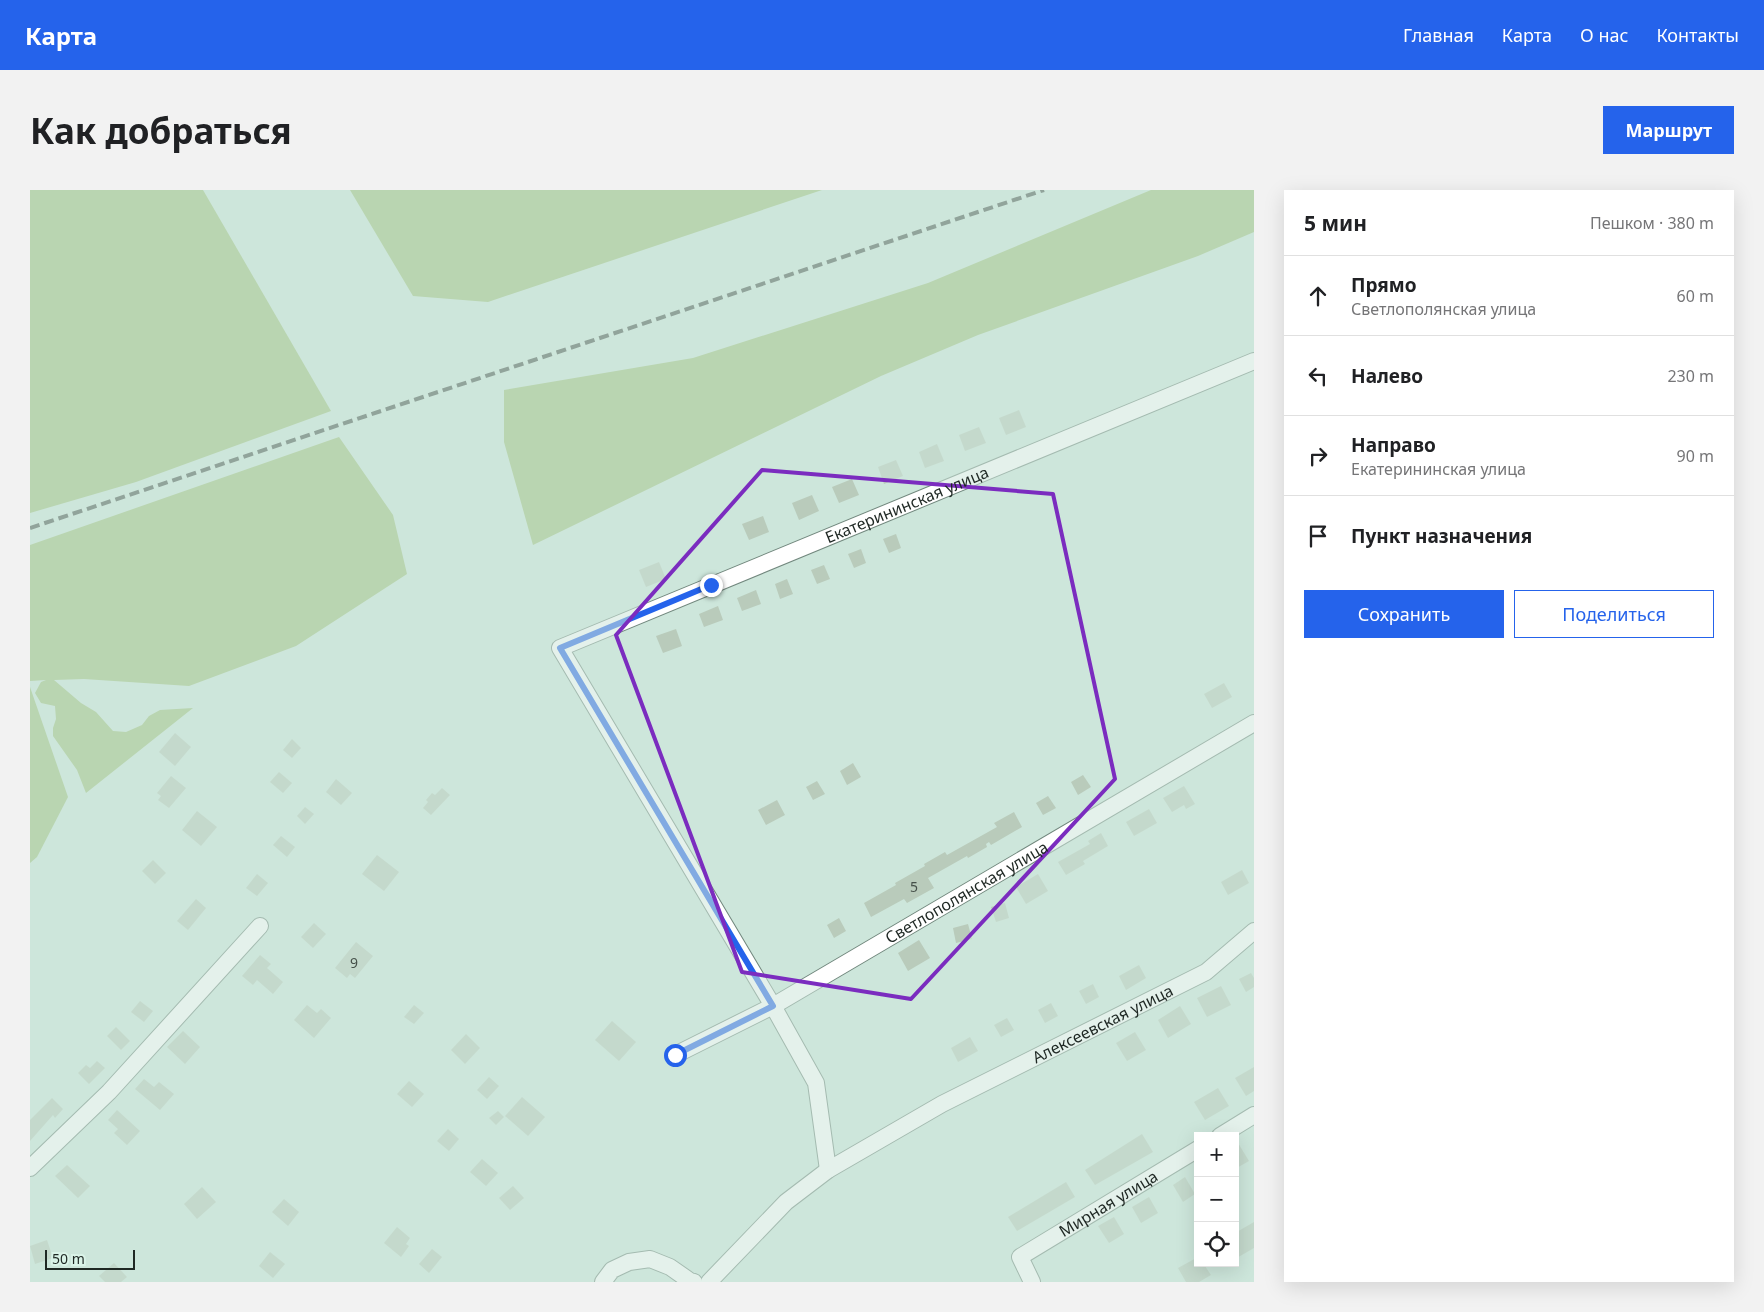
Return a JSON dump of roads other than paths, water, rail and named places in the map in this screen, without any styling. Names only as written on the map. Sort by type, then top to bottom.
[{"type":"street","name":"Екатерининская улица","points":[[773,1006],[560,648],[1254,361]]},
{"type":"street","name":"Светлополянская улица","points":[[675,1055],[773,1006],[1254,723]]},
{"type":"street","points":[[30,1168],[109,1092],[260,926]]},
{"type":"street","name":"Алексеевская улица","points":[[709,1282],[786,1202],[828,1170],[942,1104],[1206,972],[1254,931]]},
{"type":"street","points":[[773,1006],[816,1083],[828,1170]]},
{"type":"street","points":[[1226,1132],[1254,1115]]},
{"type":"street","name":"Мирная улица","points":[[1032,1282],[1020,1257],[1194,1152]]},
{"type":"street","points":[[608,1276],[628,1262],[650,1259],[670,1267],[694,1282]]},
{"type":"railway","points":[[30,528],[1044,190]]}]
